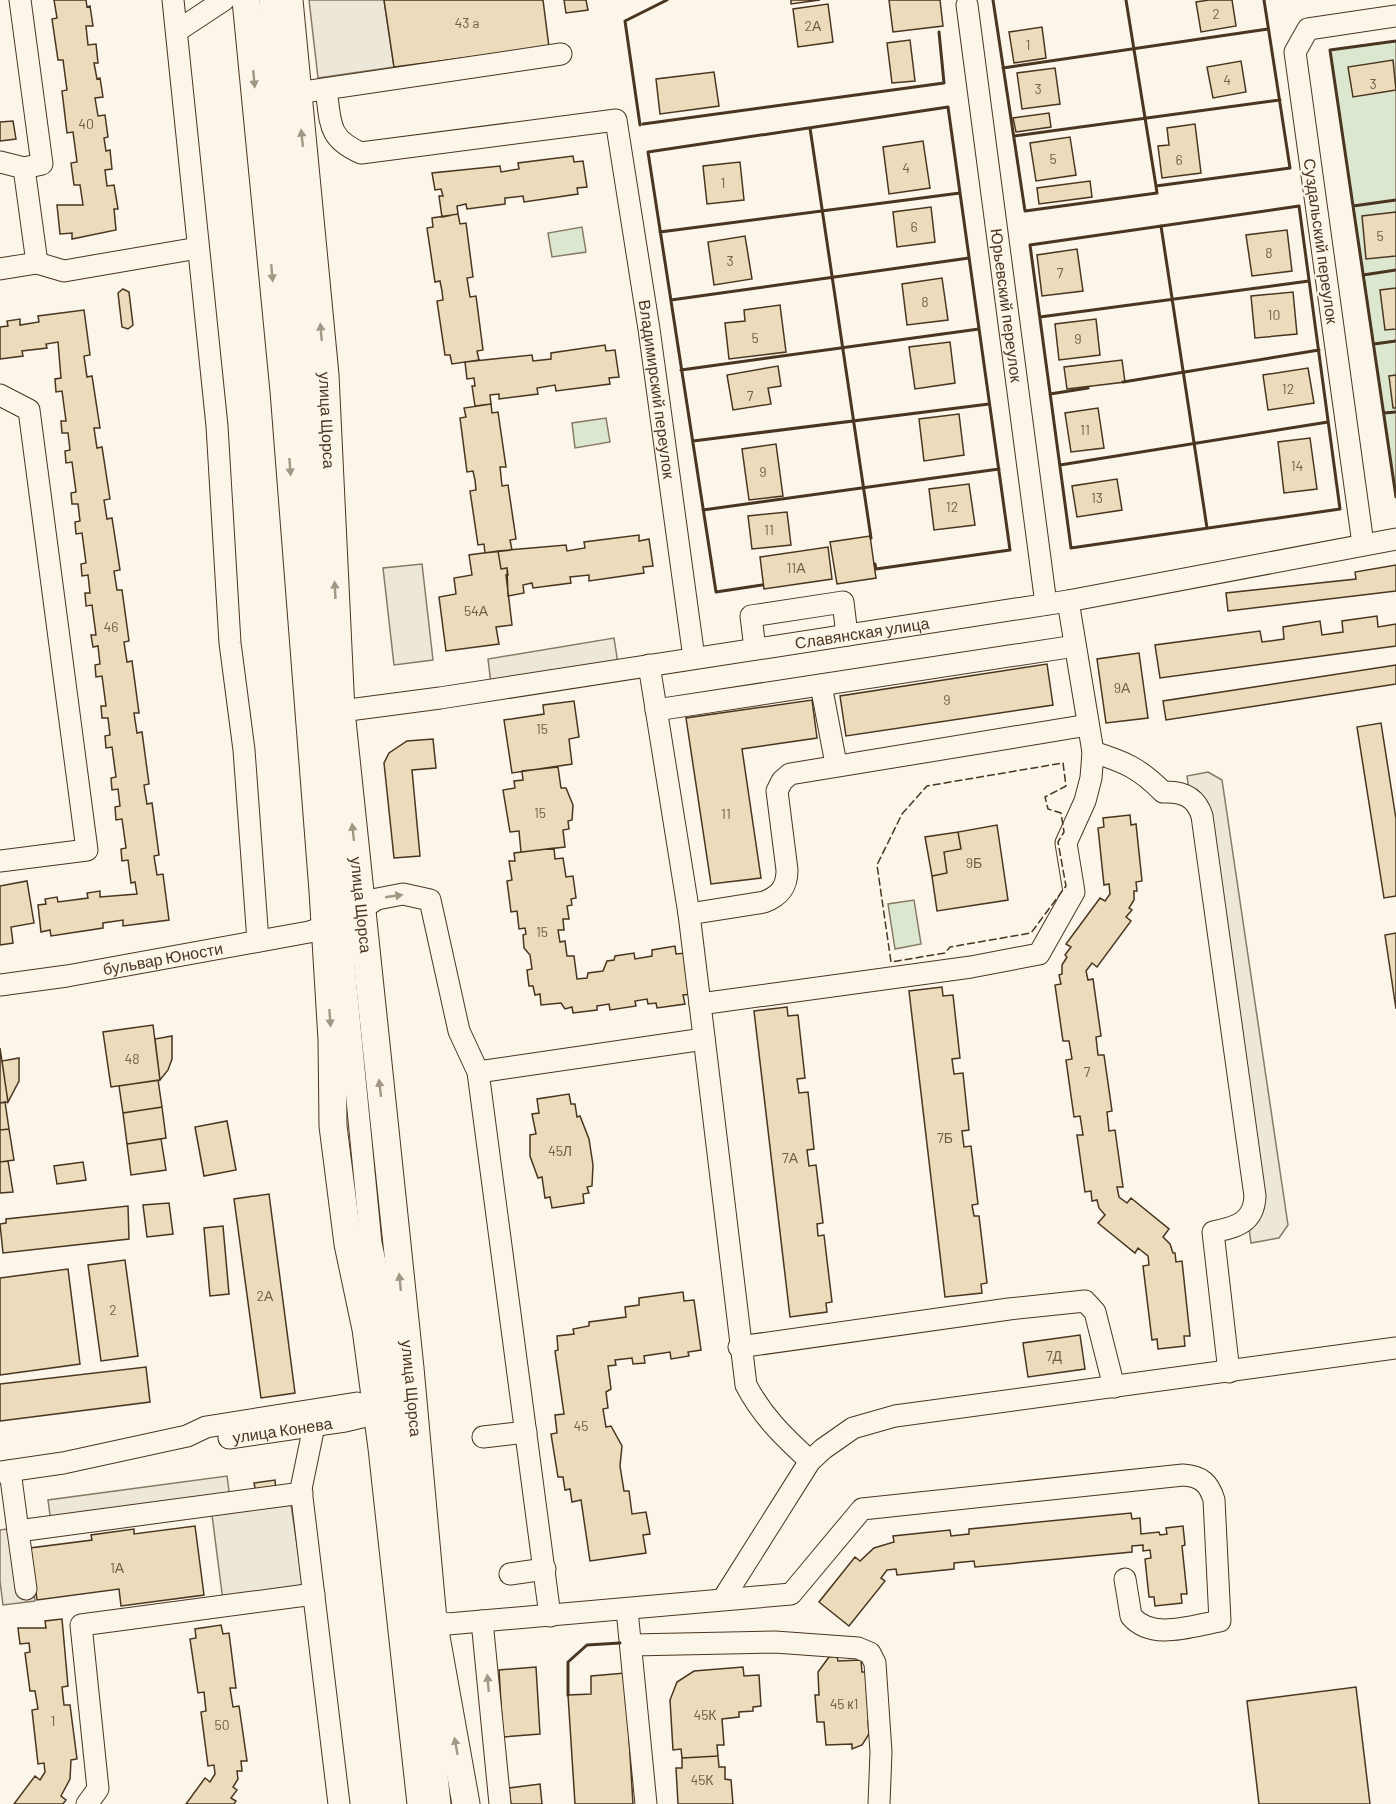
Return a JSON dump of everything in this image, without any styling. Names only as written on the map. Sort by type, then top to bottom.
[{"type":"main road","name":"улица Щорса","points":[[246,0],[284,391],[312,753],[342,924],[366,961],[410,1368],[433,1620],[466,1804]]},
{"type":"main road","name":"улица Щорса","points":[[289,0],[286,94],[325,375],[333,712],[342,924],[332,1040],[333,1126],[348,1244],[366,1329],[373,1378],[373,1409],[382,1448],[421,1804]]},
{"type":"street","points":[[0,162],[24,168],[42,164],[20,0]]},
{"type":"street","points":[[173,0],[218,426],[230,643],[244,750],[258,941]]},
{"type":"street","points":[[177,31],[224,0]]},
{"type":"street","points":[[262,0],[286,94]]},
{"type":"street","points":[[270,0],[286,94]]},
{"type":"street","name":"Юрьевский переулок","points":[[967,5],[1046,604]]},
{"type":"street","name":"Суздальский переулок","points":[[1363,544],[1295,52],[1308,29],[1396,16]]},
{"type":"street","points":[[286,94],[561,54]]},
{"type":"street","name":"Владимирский переулок","points":[[326,89],[331,122],[341,144],[361,153],[615,120],[649,329],[693,658]]},
{"type":"street","points":[[24,168],[37,263]]},
{"type":"street","points":[[0,269],[37,263],[64,271],[198,248]]},
{"type":"street","points":[[0,394],[29,410],[87,850],[0,861]]},
{"type":"street","name":"Славянская улица","points":[[333,712],[1068,601],[1396,539]]},
{"type":"street","points":[[699,1004],[971,967],[1039,954],[1074,892],[1066,843],[1085,801],[1091,778],[1093,752],[1068,601]]},
{"type":"street","points":[[755,649],[751,615],[843,602],[847,635]]},
{"type":"street","points":[[656,710],[1075,646]]},
{"type":"street","points":[[649,665],[689,914],[746,1385],[757,1407],[772,1426],[810,1461]]},
{"type":"street","points":[[821,685],[836,764]]},
{"type":"street","points":[[307,690],[333,712],[312,753]]},
{"type":"street","points":[[689,914],[764,902],[774,898],[782,890],[787,881],[787,870],[777,791],[782,781],[790,774],[836,764],[1088,725]]},
{"type":"street","points":[[1093,752],[1130,764],[1145,774],[1163,792],[1183,793],[1192,798],[1202,816],[1255,1196],[1255,1207],[1243,1224],[1213,1232],[1229,1372]]},
{"type":"street","name":"бульвар Юности","points":[[0,985],[258,941],[342,924],[377,899],[403,894],[430,900],[459,1031],[478,1072]]},
{"type":"street","name":"улица Щорса","points":[[342,924],[371,1243],[388,1324],[373,1409],[413,1610],[432,1728],[440,1804]]},
{"type":"street","points":[[550,1616],[478,1072],[704,1039]]},
{"type":"street","points":[[740,1347],[1009,1309],[1085,1301],[1095,1312],[1114,1388]]},
{"type":"street","points":[[723,1599],[810,1461],[837,1437],[880,1419],[1396,1348]]},
{"type":"street","points":[[410,1368],[373,1409],[416,1439]]},
{"type":"street","name":"улица Конева","points":[[187,1436],[213,1440],[314,1426],[373,1409]]},
{"type":"street","name":"улица Конева","points":[[5,1471],[63,1463],[187,1436],[206,1427],[373,1409]]},
{"type":"street","points":[[314,1426],[302,1493],[339,1804]]},
{"type":"street","points":[[483,1437],[526,1432]]},
{"type":"street","points":[[5,1471],[18,1531],[26,1589]]},
{"type":"street","points":[[433,1620],[448,1624],[791,1594],[862,1509],[1183,1475],[1194,1476],[1204,1481],[1211,1489],[1214,1500],[1220,1621],[1148,1630],[1131,1616],[1125,1580]]},
{"type":"street","points":[[18,1531],[302,1493]]},
{"type":"street","points":[[510,1574],[545,1569]]},
{"type":"street","points":[[87,1804],[98,1788],[81,1624],[314,1594]]},
{"type":"street","points":[[627,1610],[646,1804]]},
{"type":"street","points":[[482,1621],[500,1804]]},
{"type":"street","points":[[632,1645],[775,1642],[858,1648],[870,1653],[875,1663],[881,1752],[879,1804]]},
{"type":"green space","points":[[1396,41],[1396,497],[1330,50]]},
{"type":"green space","points":[[582,227],[586,252],[552,257],[548,233]]},
{"type":"green space","points":[[606,418],[610,442],[575,448],[572,423]]},
{"type":"green space","points":[[914,900],[921,944],[895,949],[888,904]]},
{"type":"shaded area","points":[[309,0],[384,0],[394,67],[318,78]]},
{"type":"shaded area","points":[[422,564],[433,660],[394,665],[383,568]]},
{"type":"shaded area","points":[[614,638],[618,664],[491,684],[488,659]]},
{"type":"shaded area","points":[[1208,772],[1222,780],[1288,1225],[1279,1238],[1251,1243],[1187,776]]},
{"type":"shaded area","points":[[227,1476],[230,1498],[289,1492],[304,1591],[223,1601],[212,1515],[27,1540],[35,1601],[3,1605],[0,1581],[0,1530],[51,1523],[48,1500]]},
{"type":"building","points":[[54,0],[86,0],[87,7],[90,6],[93,26],[86,26],[88,45],[96,44],[98,63],[94,63],[97,79],[100,78],[103,97],[95,98],[98,116],[105,115],[108,137],[104,138],[106,151],[110,150],[112,169],[105,170],[107,186],[114,185],[118,209],[114,209],[116,230],[72,239],[72,233],[60,234],[57,205],[83,205],[80,185],[74,185],[71,163],[77,162],[73,132],[67,133],[62,91],[67,90],[63,60],[58,60],[52,19],[57,18]]},
{"type":"building","points":[[384,0],[543,0],[549,47],[394,67]]},
{"type":"building","points":[[564,0],[586,0],[588,10],[566,13]]},
{"type":"building","points":[[791,0],[820,0],[791,4]]},
{"type":"building","points":[[889,0],[940,0],[943,26],[893,32]]},
{"type":"building","points":[[1232,0],[1236,26],[1201,32],[1196,2]]},
{"type":"building","points":[[828,4],[833,42],[798,47],[793,9]]},
{"type":"building","points":[[1042,27],[1046,58],[1014,63],[1009,32]]},
{"type":"building","points":[[910,40],[915,81],[892,83],[887,43]]},
{"type":"building","points":[[1393,60],[1396,90],[1353,97],[1348,67]]},
{"type":"building","points":[[1241,61],[1246,92],[1213,98],[1207,67]]},
{"type":"building","points":[[1055,68],[1060,104],[1022,109],[1017,73]]},
{"type":"building","points":[[714,72],[719,106],[660,114],[656,79]]},
{"type":"building","points":[[1049,113],[1051,127],[1016,132],[1013,118]]},
{"type":"building","points":[[13,121],[16,139],[0,141],[0,122]]},
{"type":"building","points":[[1195,124],[1201,173],[1162,178],[1158,146],[1169,145],[1167,128]]},
{"type":"building","points":[[1070,137],[1076,175],[1036,181],[1030,143]]},
{"type":"building","points":[[923,141],[930,188],[889,194],[883,147]]},
{"type":"building","points":[[573,156],[574,162],[583,161],[587,187],[577,188],[578,194],[524,202],[523,196],[505,198],[505,204],[467,209],[466,204],[457,206],[458,214],[442,217],[439,196],[443,196],[441,189],[435,190],[432,173],[500,166],[501,172],[519,169],[518,163]]},
{"type":"building","points":[[740,162],[744,200],[707,204],[703,166]]},
{"type":"building","points":[[1090,181],[1092,197],[1039,204],[1037,188]]},
{"type":"building","points":[[931,207],[935,242],[897,247],[893,212]]},
{"type":"building","points":[[1396,212],[1396,256],[1366,259],[1362,216]]},
{"type":"building","points":[[458,214],[460,224],[466,223],[473,277],[467,278],[470,297],[476,296],[483,350],[477,351],[479,360],[452,364],[450,355],[445,355],[437,301],[443,300],[442,291],[440,281],[435,282],[427,228],[433,227],[432,218]]},
{"type":"building","points":[[1287,230],[1292,271],[1252,276],[1246,235]]},
{"type":"building","points":[[745,236],[752,279],[714,285],[708,242]]},
{"type":"building","points":[[1077,249],[1083,291],[1042,296],[1037,255]]},
{"type":"building","points":[[942,278],[948,320],[907,325],[902,284]]},
{"type":"building","points":[[1396,288],[1396,329],[1385,330],[1380,290]]},
{"type":"building","points":[[123,289],[129,292],[133,325],[128,329],[122,327],[118,293]]},
{"type":"building","points":[[1293,292],[1297,334],[1255,338],[1251,296]]},
{"type":"building","points":[[780,305],[786,352],[729,359],[725,323],[745,321],[744,310]]},
{"type":"building","points":[[84,310],[90,355],[84,356],[87,377],[92,376],[100,428],[94,428],[97,448],[102,447],[110,499],[104,500],[107,519],[112,518],[120,570],[114,571],[117,590],[122,590],[129,641],[124,642],[127,662],[132,661],[139,713],[134,713],[137,733],[142,732],[149,784],[144,785],[147,804],[152,803],[159,855],[154,856],[157,875],[163,874],[169,920],[123,926],[123,920],[103,923],[103,928],[51,936],[50,930],[41,932],[38,905],[46,904],[45,899],[57,897],[58,902],[88,898],[87,893],[100,891],[100,897],[137,894],[135,882],[131,883],[128,860],[122,861],[121,849],[126,848],[122,819],[116,820],[115,807],[120,806],[118,789],[112,790],[111,778],[116,777],[112,747],[106,748],[105,736],[110,735],[108,718],[102,718],[101,706],[106,706],[102,676],[96,677],[95,665],[100,664],[98,646],[93,647],[91,635],[96,635],[92,605],[86,606],[85,593],[90,593],[88,575],[82,576],[81,564],[86,563],[82,533],[76,534],[75,522],[80,521],[78,504],[72,504],[71,493],[76,492],[72,462],[66,463],[65,451],[70,450],[68,433],[62,433],[61,421],[66,421],[62,391],[56,392],[55,379],[61,378],[58,342],[46,344],[47,348],[22,351],[23,356],[0,359],[0,327],[8,326],[7,321],[20,319],[20,325],[39,322],[38,316]]},
{"type":"building","points":[[1096,319],[1100,355],[1059,360],[1055,324]]},
{"type":"building","points":[[950,342],[955,383],[915,389],[909,347]]},
{"type":"building","points":[[605,345],[606,351],[615,350],[619,377],[609,378],[610,384],[556,391],[555,385],[537,388],[538,394],[499,399],[499,394],[490,395],[491,404],[475,406],[472,386],[475,386],[474,378],[467,379],[465,362],[532,355],[533,361],[551,359],[551,353]]},
{"type":"building","points":[[1122,360],[1125,382],[1067,389],[1064,367]]},
{"type":"building","points":[[778,366],[781,386],[768,388],[771,404],[733,410],[727,375]]},
{"type":"building","points":[[1308,368],[1314,403],[1268,410],[1263,375]]},
{"type":"building","points":[[1396,375],[1396,408],[1393,408],[1389,376]]},
{"type":"building","points":[[491,404],[492,413],[498,412],[506,467],[500,467],[502,486],[508,485],[516,539],[510,540],[512,550],[485,553],[484,544],[478,545],[470,491],[476,490],[475,480],[473,471],[467,472],[460,418],[466,417],[464,408]]},
{"type":"building","points":[[1098,408],[1104,448],[1071,452],[1065,413]]},
{"type":"building","points":[[959,414],[964,455],[924,461],[919,419]]},
{"type":"building","points":[[1310,438],[1317,489],[1284,493],[1278,442]]},
{"type":"building","points":[[776,444],[783,496],[749,500],[742,449]]},
{"type":"building","points":[[1117,479],[1122,510],[1077,517],[1072,486]]},
{"type":"building","points":[[969,484],[975,525],[934,530],[929,489]]},
{"type":"building","points":[[787,512],[791,545],[752,549],[748,516]]},
{"type":"building","points":[[639,535],[639,541],[649,539],[653,566],[643,567],[644,573],[589,581],[589,575],[570,577],[571,583],[533,588],[532,583],[523,585],[524,593],[508,596],[507,568],[501,569],[498,551],[566,545],[567,551],[585,548],[584,542]]},
{"type":"building","points":[[870,536],[876,578],[837,584],[830,542]]},
{"type":"building","points":[[828,547],[832,579],[764,589],[760,557]]},
{"type":"building","points":[[498,551],[501,569],[507,568],[512,625],[496,627],[499,644],[446,651],[439,597],[456,594],[454,578],[472,575],[469,555]]},
{"type":"building","points":[[1396,565],[1396,591],[1228,611],[1226,593],[1356,579],[1355,572]]},
{"type":"building","points":[[1377,616],[1378,627],[1396,624],[1396,646],[1160,678],[1155,645],[1260,631],[1262,642],[1284,639],[1283,627],[1320,621],[1322,635],[1343,632],[1342,621]]},
{"type":"building","points":[[1139,653],[1148,718],[1106,723],[1097,659]]},
{"type":"building","points":[[1047,664],[1053,705],[846,736],[840,696]]},
{"type":"building","points":[[1396,665],[1396,684],[1166,720],[1163,701]]},
{"type":"building","points":[[812,700],[817,738],[742,749],[761,878],[711,884],[686,718]]},
{"type":"building","points":[[574,701],[579,737],[569,739],[572,764],[512,773],[504,720],[544,714],[543,705]]},
{"type":"building","points":[[1381,723],[1396,819],[1396,896],[1384,898],[1357,727]]},
{"type":"building","points":[[433,739],[436,768],[412,770],[420,856],[394,858],[384,763],[389,753],[407,741]]},
{"type":"building","points":[[558,767],[561,788],[566,788],[573,805],[572,820],[568,821],[569,829],[563,830],[565,847],[521,852],[519,831],[510,832],[503,790],[515,788],[514,781],[523,780],[522,771]]},
{"type":"building","points":[[1130,815],[1131,825],[1136,824],[1142,881],[1136,882],[1137,891],[1134,891],[1134,900],[1129,908],[1132,910],[1126,917],[1131,921],[1097,967],[1092,963],[1086,971],[1088,980],[1093,979],[1101,1036],[1096,1037],[1098,1055],[1104,1055],[1112,1111],[1107,1112],[1109,1131],[1115,1130],[1123,1187],[1117,1187],[1119,1197],[1127,1203],[1131,1198],[1169,1229],[1163,1237],[1175,1253],[1176,1262],[1182,1261],[1190,1336],[1184,1336],[1185,1346],[1158,1349],[1157,1339],[1152,1340],[1143,1266],[1149,1265],[1148,1256],[1138,1248],[1135,1253],[1098,1223],[1105,1215],[1099,1208],[1097,1200],[1092,1201],[1091,1191],[1085,1192],[1077,1135],[1083,1135],[1080,1116],[1074,1117],[1066,1060],[1072,1059],[1069,1041],[1063,1041],[1055,985],[1061,984],[1059,975],[1062,974],[1062,965],[1067,957],[1065,955],[1071,947],[1066,944],[1100,898],[1105,901],[1110,894],[1109,884],[1104,885],[1098,828],[1104,827],[1103,818]]},
{"type":"building","points":[[997,825],[1008,900],[937,911],[932,876],[947,873],[944,852],[961,849],[958,832]]},
{"type":"building","points":[[958,832],[961,849],[944,852],[947,873],[932,876],[925,837]]},
{"type":"building","points":[[554,848],[555,859],[563,858],[566,877],[573,876],[576,898],[571,899],[572,905],[567,906],[569,919],[563,919],[564,930],[558,930],[560,942],[565,941],[567,956],[574,956],[577,979],[587,978],[588,973],[603,971],[607,961],[614,960],[615,956],[634,953],[635,959],[652,956],[652,950],[675,946],[676,954],[686,953],[692,994],[683,995],[685,1004],[657,1008],[656,1003],[648,1004],[647,999],[635,1001],[636,1006],[610,1010],[609,1004],[597,1006],[597,1010],[573,1013],[572,1007],[565,1009],[561,1003],[541,1005],[540,994],[535,995],[533,986],[529,986],[527,970],[532,969],[530,955],[524,948],[525,928],[519,929],[517,911],[511,912],[507,881],[512,880],[509,861],[515,861],[514,853]]},
{"type":"building","points":[[27,881],[34,923],[11,927],[13,943],[0,945],[0,886]]},
{"type":"building","points":[[1396,933],[1396,1009],[1385,935]]},
{"type":"building","points":[[942,987],[943,996],[953,995],[960,1058],[952,1059],[954,1074],[963,1073],[969,1130],[962,1131],[964,1147],[971,1146],[978,1204],[972,1205],[974,1216],[979,1216],[987,1283],[981,1284],[982,1293],[945,1297],[909,991]]},
{"type":"building","points":[[787,1007],[788,1016],[798,1015],[805,1078],[797,1079],[799,1093],[808,1092],[814,1149],[807,1150],[809,1166],[816,1165],[823,1223],[817,1224],[818,1236],[824,1235],[832,1302],[826,1303],[827,1312],[790,1317],[754,1011]]},
{"type":"building","points":[[153,1025],[160,1080],[111,1087],[103,1032]]},
{"type":"building","points":[[172,1036],[172,1059],[168,1070],[160,1080],[155,1039]]},
{"type":"building","points":[[0,1048],[8,1102],[0,1103]]},
{"type":"building","points":[[19,1058],[19,1081],[8,1102],[2,1061]]},
{"type":"building","points":[[158,1080],[162,1107],[123,1113],[119,1086]]},
{"type":"building","points":[[569,1094],[571,1104],[575,1104],[577,1117],[580,1116],[589,1139],[593,1165],[592,1186],[587,1187],[589,1193],[583,1194],[584,1203],[552,1208],[550,1197],[545,1198],[542,1177],[538,1178],[530,1156],[530,1135],[536,1134],[532,1114],[539,1113],[537,1099]]},
{"type":"building","points":[[5,1102],[9,1129],[0,1130],[0,1103]]},
{"type":"building","points":[[162,1107],[166,1138],[127,1144],[123,1113]]},
{"type":"building","points":[[227,1121],[236,1170],[204,1176],[195,1127]]},
{"type":"building","points":[[9,1129],[14,1160],[0,1162],[0,1130]]},
{"type":"building","points":[[161,1139],[166,1170],[131,1175],[127,1144]]},
{"type":"building","points":[[8,1161],[13,1192],[0,1193],[0,1162]]},
{"type":"building","points":[[83,1162],[86,1180],[57,1184],[54,1166]]},
{"type":"building","points":[[269,1194],[295,1393],[261,1398],[234,1199]]},
{"type":"building","points":[[169,1203],[173,1234],[147,1237],[143,1205]]},
{"type":"building","points":[[128,1206],[129,1239],[3,1253],[0,1224],[6,1223],[6,1219]]},
{"type":"building","points":[[223,1226],[229,1294],[210,1296],[204,1228]]},
{"type":"building","points":[[125,1260],[138,1356],[101,1361],[88,1265]]},
{"type":"building","points":[[68,1269],[80,1364],[0,1375],[0,1278]]},
{"type":"building","points":[[683,1292],[684,1301],[694,1300],[701,1350],[688,1352],[689,1356],[671,1359],[670,1352],[644,1356],[645,1363],[633,1364],[632,1358],[615,1360],[616,1365],[608,1366],[611,1389],[606,1392],[608,1408],[603,1409],[606,1427],[611,1426],[622,1446],[620,1466],[624,1491],[629,1491],[632,1514],[646,1512],[650,1534],[643,1535],[646,1553],[590,1561],[581,1500],[572,1502],[570,1489],[565,1490],[563,1477],[558,1477],[551,1434],[557,1433],[555,1415],[564,1414],[555,1351],[558,1350],[557,1336],[574,1334],[573,1329],[589,1326],[589,1322],[626,1317],[625,1307],[639,1305],[639,1298]]},
{"type":"building","points":[[1080,1335],[1085,1369],[1028,1377],[1023,1343]]},
{"type":"building","points":[[146,1367],[150,1402],[0,1421],[0,1384]]},
{"type":"building","points":[[275,1480],[276,1491],[256,1493],[254,1483]]},
{"type":"building","points":[[1131,1513],[1132,1519],[1140,1518],[1141,1534],[1159,1532],[1160,1535],[1167,1534],[1166,1528],[1183,1526],[1185,1545],[1182,1546],[1187,1594],[1181,1594],[1182,1603],[1155,1606],[1154,1597],[1149,1597],[1145,1559],[1151,1558],[1150,1550],[1143,1551],[1143,1545],[1132,1546],[1132,1552],[975,1567],[974,1561],[954,1563],[954,1569],[897,1575],[896,1569],[887,1570],[881,1578],[885,1581],[849,1626],[819,1602],[855,1557],[860,1561],[874,1548],[894,1542],[893,1536],[950,1530],[951,1536],[969,1534],[969,1529]]},
{"type":"building","points":[[195,1526],[204,1595],[121,1606],[119,1589],[37,1600],[30,1548],[92,1540],[91,1535],[134,1529],[134,1534]]},
{"type":"building","points":[[62,1619],[68,1686],[62,1687],[64,1705],[70,1705],[77,1759],[71,1760],[70,1779],[61,1796],[66,1800],[63,1804],[14,1804],[35,1776],[40,1780],[45,1772],[44,1763],[38,1764],[32,1710],[38,1709],[35,1691],[30,1691],[25,1653],[30,1652],[29,1643],[20,1644],[18,1628],[46,1628],[45,1621]]},
{"type":"building","points":[[221,1625],[223,1634],[229,1633],[236,1688],[230,1688],[233,1707],[239,1706],[247,1761],[241,1761],[242,1771],[237,1771],[238,1779],[233,1787],[237,1790],[231,1798],[236,1801],[234,1804],[186,1804],[205,1778],[210,1782],[215,1774],[214,1765],[208,1766],[201,1712],[206,1711],[204,1692],[198,1693],[190,1639],[196,1638],[195,1629]]},
{"type":"building","points":[[837,1656],[838,1661],[861,1660],[862,1672],[867,1672],[871,1720],[868,1721],[869,1734],[862,1745],[852,1749],[852,1744],[826,1745],[824,1722],[817,1722],[815,1695],[819,1695],[818,1672],[829,1657]]},
{"type":"building","points":[[536,1667],[540,1734],[503,1737],[499,1670]]},
{"type":"building","points":[[743,1667],[744,1676],[759,1675],[761,1706],[753,1707],[753,1711],[739,1712],[739,1717],[722,1719],[724,1745],[717,1745],[718,1756],[682,1758],[681,1749],[673,1750],[670,1700],[677,1682],[694,1671]]},
{"type":"building","points":[[625,1673],[633,1804],[575,1804],[568,1695],[591,1694],[591,1676]]},
{"type":"building","points":[[1356,1687],[1370,1804],[1259,1804],[1247,1701]]},
{"type":"building","points":[[718,1756],[719,1767],[725,1767],[725,1779],[731,1780],[733,1804],[678,1804],[676,1768],[682,1768],[682,1758]]},
{"type":"building","points":[[540,1784],[542,1804],[511,1804],[509,1788]]},
{"type":"fence","points":[[1063,763],[1066,786],[1045,797],[1048,809],[1061,813],[1064,832],[1058,842],[1066,886],[1031,933],[950,947],[945,953],[891,962],[877,865],[902,814],[927,786],[1063,763]]},
{"type":"wall","points":[[640,125],[625,21],[667,0]]},
{"type":"wall","points":[[993,0],[1025,211],[1157,193],[1156,186],[1290,168],[1264,0]]},
{"type":"wall","points":[[1126,0],[1156,186]]},
{"type":"wall","points":[[1003,68],[1268,29]]},
{"type":"wall","points":[[643,124],[944,83],[939,32]]},
{"type":"wall","points":[[1396,41],[1330,50],[1396,497]]},
{"type":"wall","points":[[1014,136],[1280,100]]},
{"type":"wall","points":[[762,585],[716,592],[648,152],[948,107],[1010,550],[876,569],[875,564]]},
{"type":"wall","points":[[810,128],[871,538]]},
{"type":"wall","points":[[660,232],[960,193]]},
{"type":"wall","points":[[1353,206],[1396,200]]},
{"type":"wall","points":[[1299,206],[1340,509],[1071,548],[1030,245],[1299,206]]},
{"type":"wall","points":[[1161,226],[1207,528]]},
{"type":"wall","points":[[671,300],[969,258]]},
{"type":"wall","points":[[1363,275],[1396,270]]},
{"type":"wall","points":[[1040,317],[1309,281]]},
{"type":"wall","points":[[681,370],[979,329]]},
{"type":"wall","points":[[1374,344],[1396,341]]},
{"type":"wall","points":[[1123,382],[1319,350]]},
{"type":"wall","points":[[1050,394],[1088,388]]},
{"type":"wall","points":[[693,441],[989,404]]},
{"type":"wall","points":[[1384,413],[1396,412]]},
{"type":"wall","points":[[1060,465],[1328,422]]},
{"type":"wall","points":[[703,510],[999,469]]},
{"type":"wall","points":[[568,1695],[568,1662],[587,1645],[620,1643]]}]
